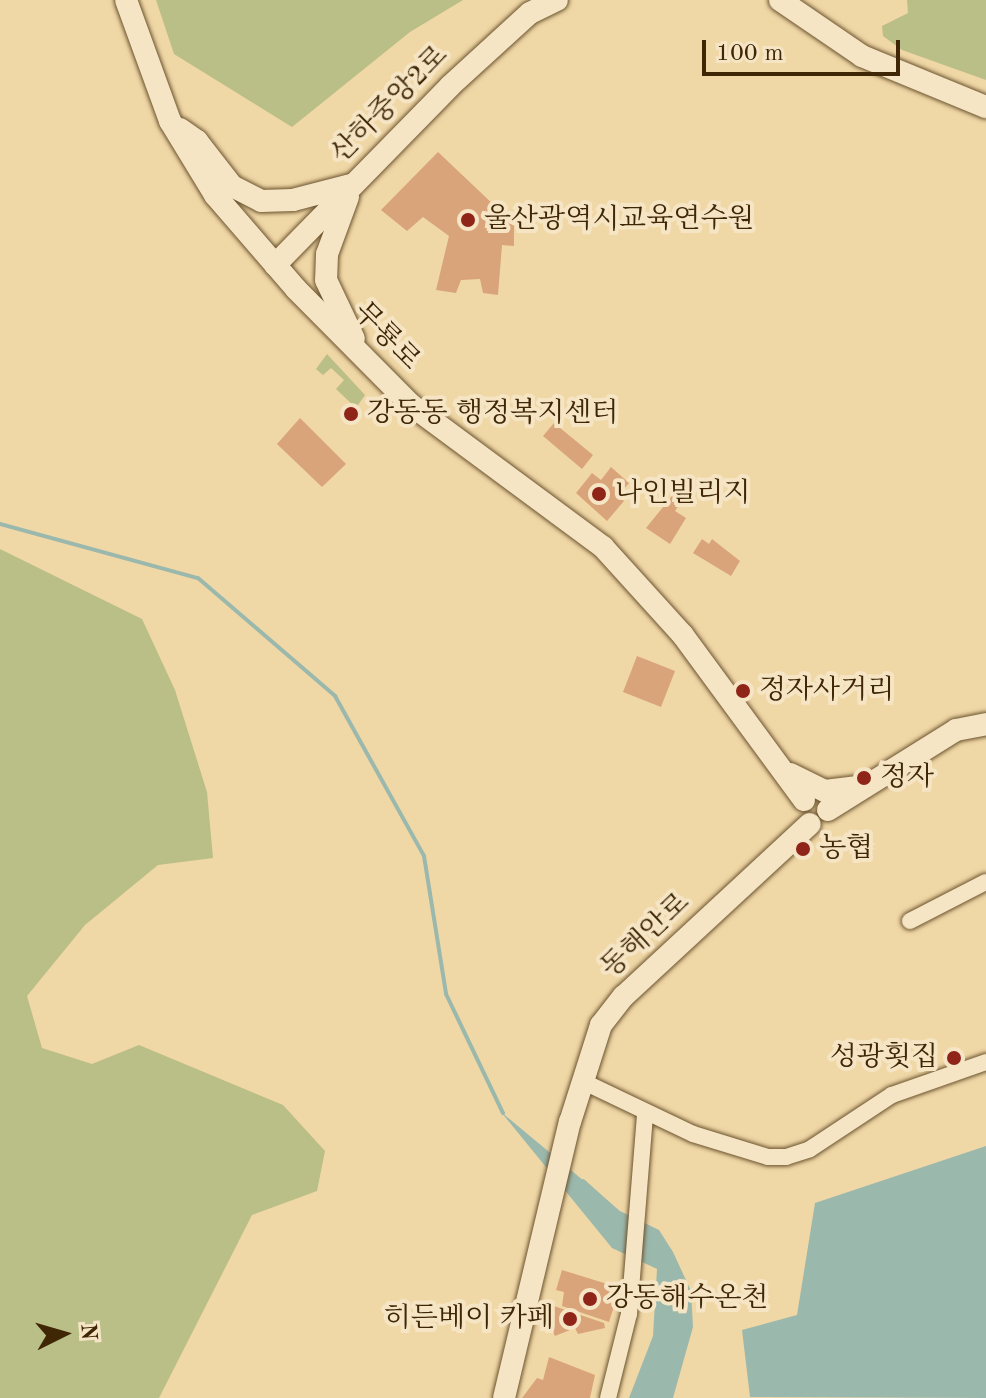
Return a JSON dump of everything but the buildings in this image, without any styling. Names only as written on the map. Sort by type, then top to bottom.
[{"type":"main road","name":"무룡로","points":[[126,0],[170,121],[215,195],[275,265],[358,351],[440,429],[603,547],[682,634],[804,800]]},
{"type":"main road","name":"산하중앙2로","points":[[275,265],[494,45],[530,13],[557,0]]},
{"type":"main road","points":[[780,0],[862,56],[986,107]]},
{"type":"main road","points":[[170,121],[197,141],[232,186],[261,201],[293,200],[353,184]]},
{"type":"main road","points":[[353,184],[331,239],[326,269],[332,299],[350,326],[358,351]]},
{"type":"main road","points":[[828,810],[819,797],[804,800],[800,813],[810,824],[823,821],[828,810],[956,730],[986,724]]},
{"type":"main road","points":[[781,768],[825,791],[871,783]]},
{"type":"main road","name":"동해안로","points":[[504,1398],[570,1122],[601,1025],[624,996],[810,824]]},
{"type":"street","points":[[910,921],[986,882]]},
{"type":"street","points":[[582,1081],[645,1115],[723,1144],[786,1157],[810,1149],[892,1095],[986,1062]]},
{"type":"street","points":[[608,1398],[635,1262],[645,1115]]},
{"type":"green space","points":[[156,0],[463,0],[410,32],[292,127],[174,54]]},
{"type":"green space","points":[[907,0],[986,0],[986,80],[902,50],[883,36],[882,26],[908,13]]},
{"type":"green space","points":[[327,354],[365,395],[356,408],[336,389],[344,380],[331,368],[323,375],[316,369]]},
{"type":"green space","points":[[0,549],[142,619],[175,690],[207,792],[213,858],[158,865],[85,925],[27,996],[42,1048],[92,1064],[139,1045],[283,1105],[325,1151],[317,1191],[252,1215],[159,1398],[0,1398]]},
{"type":"shaded area","points":[[501,1112],[620,1211],[659,1230],[673,1252],[691,1291],[693,1327],[673,1398],[629,1398],[653,1336],[657,1269],[612,1248]]},
{"type":"shaded area","points":[[986,1146],[986,1398],[750,1397],[742,1330],[797,1315],[815,1203]]},
{"type":"waterway","points":[[0,524],[198,578],[335,696],[424,856],[446,994],[503,1113]]},
{"type":"waterway","points":[[583,1181],[612,1207]]},
{"type":"place","name":"울산광역시교육연수원","points":[[468,220]]},
{"type":"place","name":"강동동 행정복지센터","points":[[351,414]]},
{"type":"place","name":"나인빌리지","points":[[599,494]]},
{"type":"place","name":"정자사거리","points":[[743,691]]},
{"type":"place","name":"정자","points":[[864,778]]},
{"type":"place","name":"농협","points":[[803,849]]},
{"type":"place","name":"성광횟집","points":[[954,1058]]},
{"type":"place","name":"강동해수온천","points":[[590,1299]]},
{"type":"place","name":"히든베이 카페","points":[[570,1319]]}]
